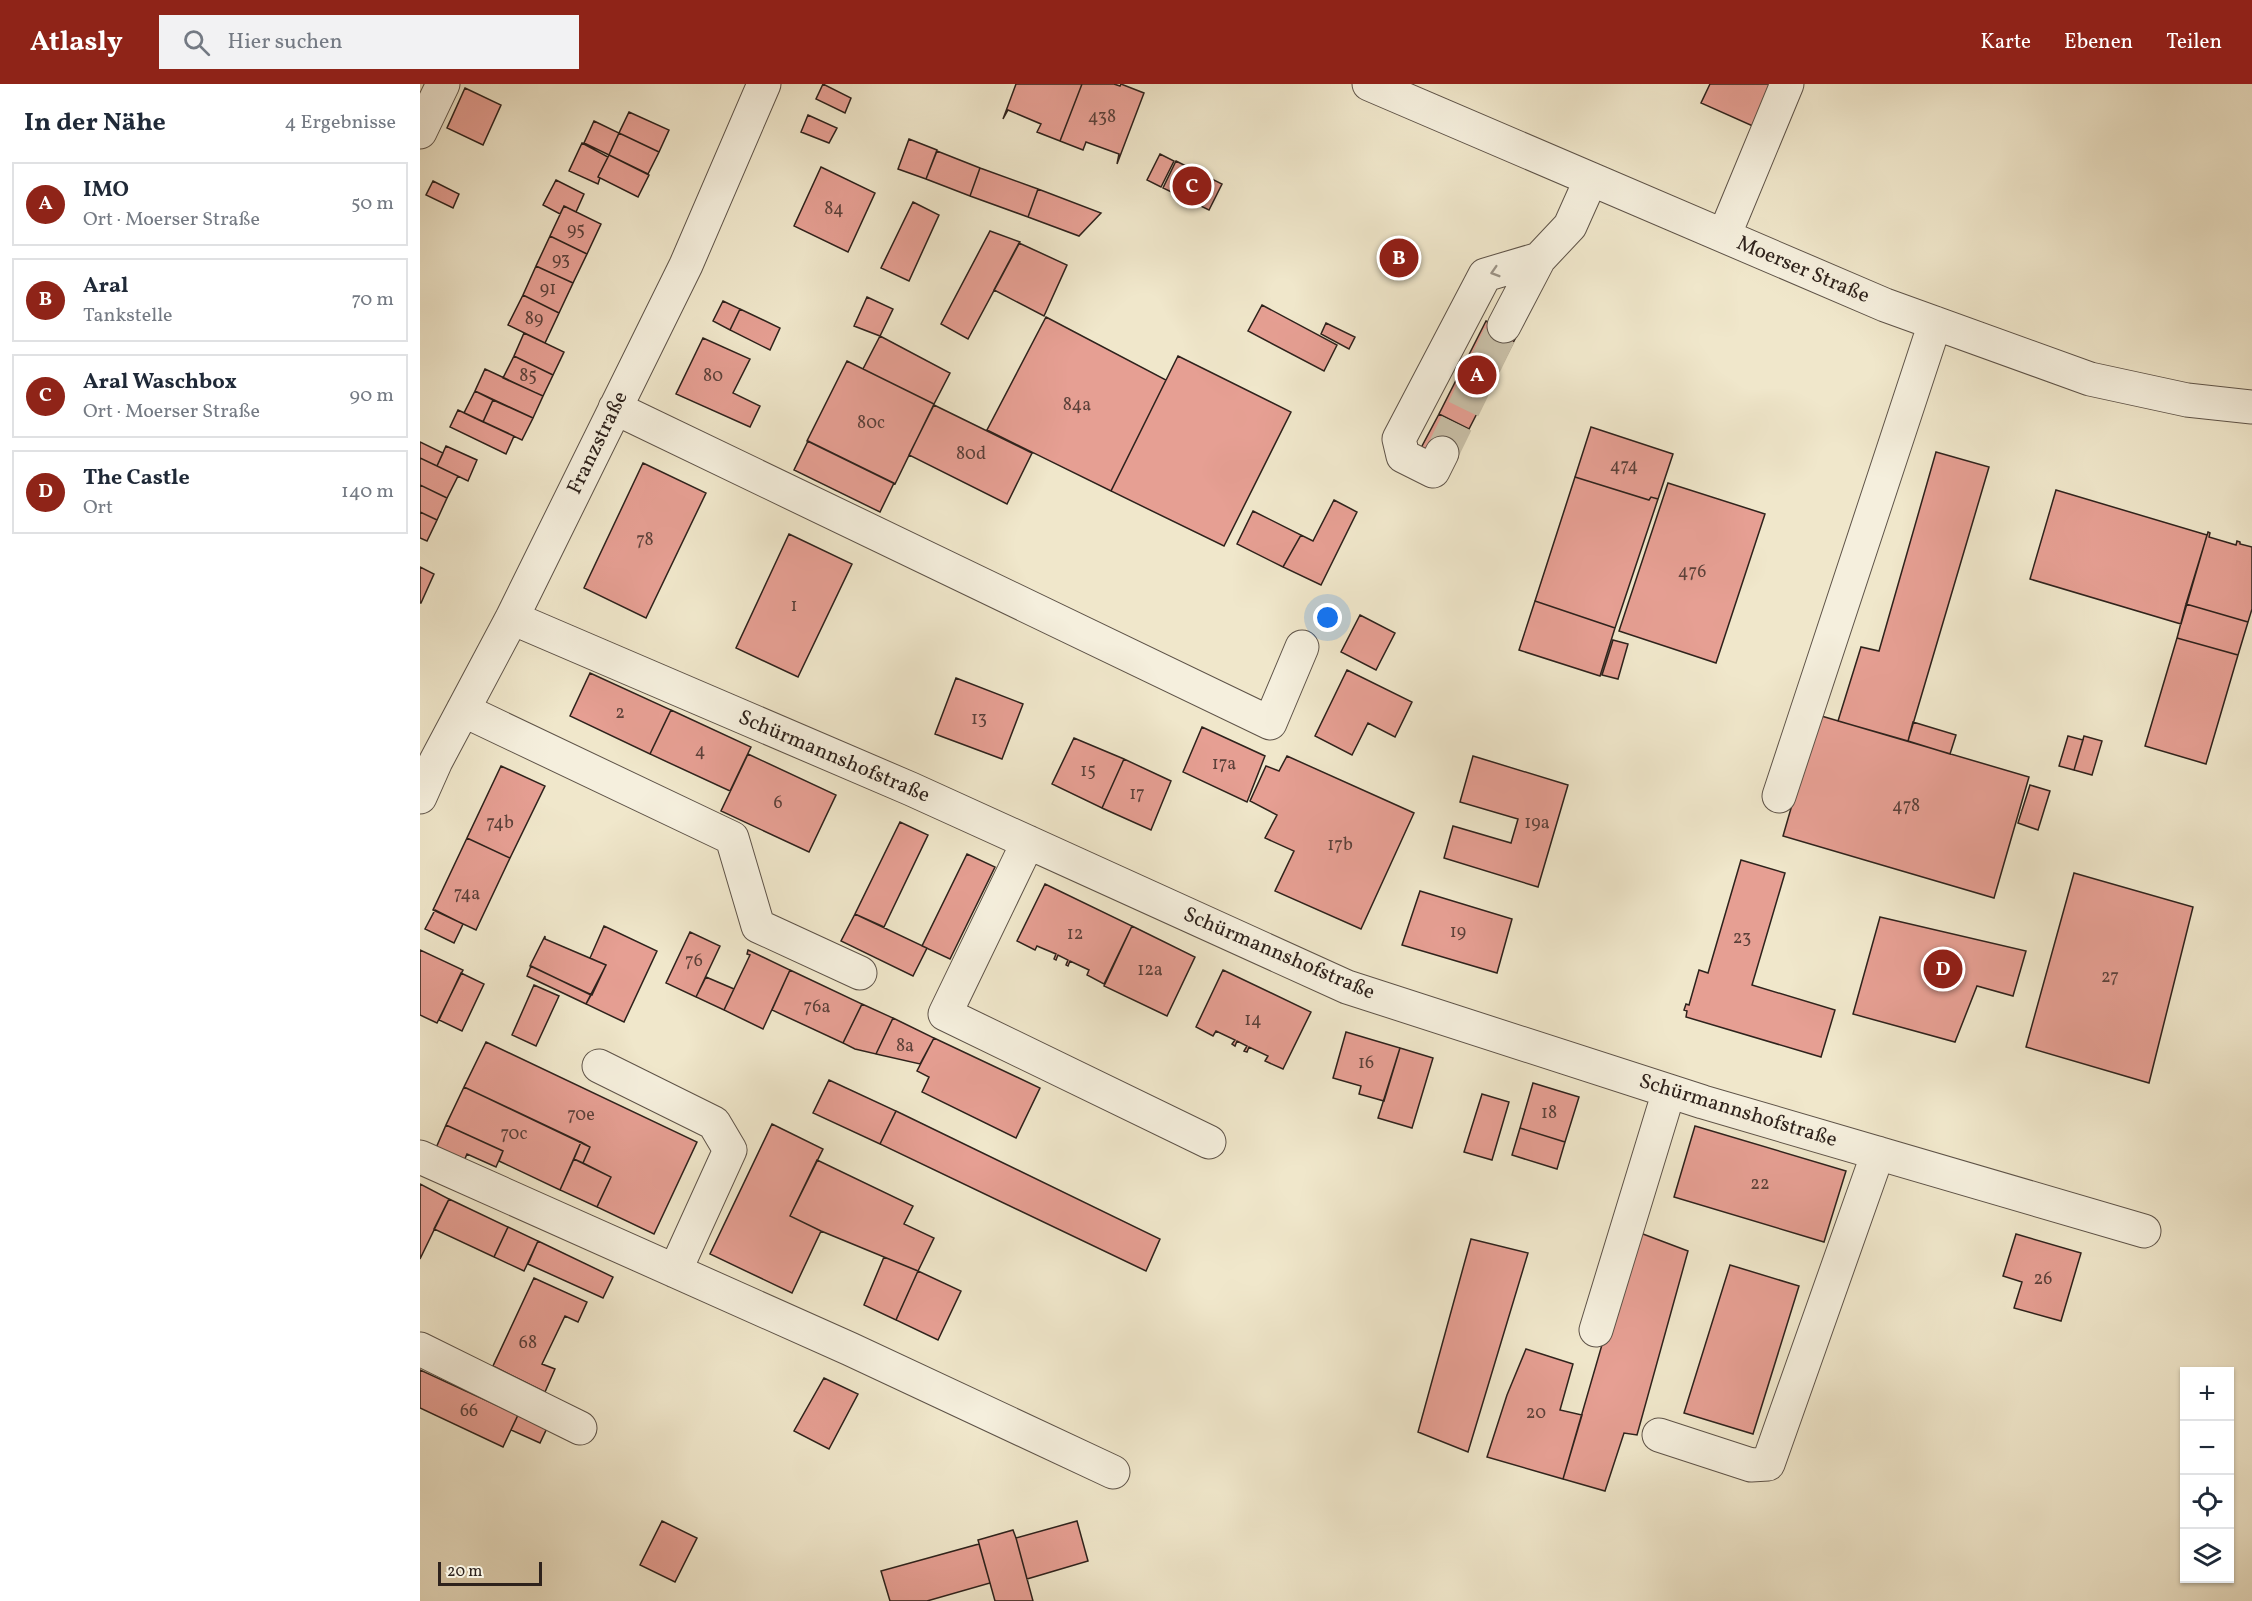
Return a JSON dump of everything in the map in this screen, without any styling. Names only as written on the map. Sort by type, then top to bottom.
[{"type":"street","points":[[420,132],[443,84]]},
{"type":"street","name":"Franzstraße","points":[[420,797],[428,762],[463,710],[512,618],[686,265],[764,84]]},
{"type":"street","name":"Moerser Straße","points":[[1369,84],[1885,305],[2090,379],[2187,400],[2252,407]]},
{"type":"street","points":[[1724,236],[1787,84]]},
{"type":"street","points":[[1504,326],[1539,259],[1570,226],[1591,179]]},
{"type":"street","points":[[1442,453],[1432,471],[1403,456],[1399,439],[1485,275],[1539,259]]},
{"type":"street","points":[[1779,796],[1935,323]]},
{"type":"street","points":[[615,408],[1270,723],[1302,646]]},
{"type":"street","name":"Schürmannshofstraße","points":[[512,618],[911,789],[1347,987],[1669,1091],[2144,1231]]},
{"type":"street","points":[[463,710],[732,838],[758,926],[860,973]]},
{"type":"street","points":[[1028,842],[945,1014],[1209,1142]]},
{"type":"street","points":[[599,1066],[714,1123],[730,1150],[675,1271]]},
{"type":"street","points":[[1596,1329],[1669,1091]]},
{"type":"street","points":[[1659,1435],[1750,1466],[1768,1464],[1878,1153]]},
{"type":"street","points":[[420,1157],[899,1371],[1113,1472]]},
{"type":"street","points":[[420,1349],[580,1428]]},
{"type":"building","points":[[823,84],[851,98],[845,113],[816,99]]},
{"type":"building","points":[[1016,84],[1082,84],[1060,141],[1037,132],[1041,124],[1008,110],[1003,119]]},
{"type":"building","points":[[1082,84],[1120,86],[1121,84],[1144,93],[1117,164],[1119,154],[1086,142],[1083,150],[1060,141]]},
{"type":"building","points":[[1710,84],[1774,84],[1755,127],[1701,103]]},
{"type":"building","points":[[465,88],[501,105],[483,145],[447,128]]},
{"type":"building","points":[[629,112],[669,130],[659,152],[619,133]]},
{"type":"building","points":[[808,115],[837,128],[829,143],[801,132]]},
{"type":"building","points":[[594,121],[619,133],[609,155],[584,143]]},
{"type":"building","points":[[619,133],[659,152],[648,174],[609,155]]},
{"type":"building","points":[[909,139],[937,150],[926,179],[898,169]]},
{"type":"building","points":[[582,143],[608,157],[598,177],[600,178],[598,184],[569,171]]},
{"type":"building","points":[[937,151],[980,168],[970,196],[926,179]]},
{"type":"building","points":[[1160,154],[1174,161],[1161,187],[1147,180]]},
{"type":"building","points":[[609,155],[649,175],[638,197],[598,177]]},
{"type":"building","points":[[1176,161],[1222,184],[1209,210],[1163,188]]},
{"type":"building","points":[[821,167],[875,193],[848,252],[794,226]]},
{"type":"building","points":[[980,168],[1038,189],[1028,217],[970,196]]},
{"type":"building","points":[[556,180],[584,194],[576,212],[564,206],[560,214],[543,205]]},
{"type":"building","points":[[433,181],[459,194],[453,208],[426,195]]},
{"type":"building","points":[[1038,189],[1101,213],[1079,236],[1028,217]]},
{"type":"building","points":[[913,202],[939,215],[909,281],[881,268]]},
{"type":"building","points":[[564,206],[601,224],[587,254],[550,236]]},
{"type":"building","points":[[990,231],[1020,242],[968,339],[941,324]]},
{"type":"building","points":[[550,236],[587,254],[573,283],[536,266]]},
{"type":"building","points":[[1019,243],[1067,265],[1044,316],[994,290]]},
{"type":"building","points":[[536,266],[573,283],[559,313],[523,295]]},
{"type":"building","points":[[523,295],[559,313],[545,343],[508,325]]},
{"type":"building","points":[[867,297],[893,309],[880,336],[854,326]]},
{"type":"building","points":[[723,301],[740,309],[730,330],[713,321]]},
{"type":"building","points":[[1262,305],[1337,345],[1324,371],[1248,331]]},
{"type":"building","points":[[740,309],[780,328],[770,350],[730,330]]},
{"type":"building","points":[[1046,317],[1166,380],[1111,491],[987,430]]},
{"type":"building","points":[[1486,321],[1516,337],[1469,429],[1439,414]]},
{"type":"building","points":[[1326,323],[1355,337],[1349,349],[1321,334]]},
{"type":"building","points":[[524,333],[564,352],[553,375],[514,356]]},
{"type":"building","points":[[880,336],[950,373],[934,404],[863,369]]},
{"type":"building","points":[[703,338],[750,359],[733,393],[760,406],[750,427],[676,394]]},
{"type":"building","points":[[514,356],[553,375],[543,396],[503,378]]},
{"type":"building","points":[[1178,356],[1291,412],[1224,546],[1111,491]]},
{"type":"building","points":[[847,361],[934,404],[895,484],[807,441]]},
{"type":"building","points":[[485,369],[543,396],[533,418],[475,391]]},
{"type":"building","points":[[475,391],[493,400],[483,422],[464,413]]},
{"type":"building","points":[[493,400],[533,418],[522,440],[483,422]]},
{"type":"building","points":[[934,405],[1032,453],[1007,504],[909,455]]},
{"type":"building","points":[[458,410],[514,436],[506,454],[450,427]]},
{"type":"building","points":[[1439,414],[1469,429],[1452,463],[1421,448]]},
{"type":"building","points":[[1591,427],[1673,454],[1658,499],[1651,497],[1649,500],[1575,477]]},
{"type":"building","points":[[808,441],[894,483],[880,512],[794,470]]},
{"type":"building","points":[[420,442],[443,453],[437,466],[420,458]]},
{"type":"building","points":[[446,446],[477,460],[468,481],[437,466]]},
{"type":"building","points":[[1936,452],[1989,467],[1908,741],[1838,721],[1861,647],[1879,651]]},
{"type":"building","points":[[420,458],[458,476],[447,498],[420,485]]},
{"type":"building","points":[[643,463],[706,493],[646,618],[584,588]]},
{"type":"building","points":[[1575,477],[1649,500],[1651,497],[1658,499],[1615,628],[1535,601]]},
{"type":"building","points":[[1668,483],[1765,514],[1716,663],[1619,631]]},
{"type":"building","points":[[420,485],[447,498],[437,520],[420,512]]},
{"type":"building","points":[[2056,490],[2207,535],[2181,624],[2030,579]]},
{"type":"building","points":[[1334,500],[1357,512],[1321,585],[1283,567],[1301,535],[1313,541]]},
{"type":"building","points":[[1253,511],[1301,535],[1283,567],[1237,544]]},
{"type":"building","points":[[420,512],[437,520],[427,541],[420,538]]},
{"type":"building","points":[[2208,532],[2209,537],[2236,545],[2237,541],[2252,547],[2252,609],[2248,622],[2186,604]]},
{"type":"building","points":[[789,534],[852,564],[798,677],[736,648]]},
{"type":"building","points":[[420,567],[434,574],[421,603],[420,603]]},
{"type":"building","points":[[1535,601],[1615,628],[1600,676],[1519,650]]},
{"type":"building","points":[[2186,604],[2248,622],[2238,655],[2177,638]]},
{"type":"building","points":[[1360,615],[1395,633],[1376,670],[1341,652]]},
{"type":"building","points":[[2177,638],[2238,655],[2206,764],[2145,746]]},
{"type":"building","points":[[1613,640],[1628,644],[1618,679],[1602,675]]},
{"type":"building","points":[[1347,670],[1412,702],[1395,737],[1368,723],[1352,755],[1315,736]]},
{"type":"building","points":[[590,673],[671,710],[650,754],[570,716]]},
{"type":"building","points":[[956,678],[1023,704],[1002,759],[935,734]]},
{"type":"building","points":[[671,710],[751,747],[730,791],[650,754]]},
{"type":"building","points":[[1818,715],[2029,777],[1994,898],[1783,836]]},
{"type":"building","points":[[1913,722],[1956,735],[1950,754],[1908,741]]},
{"type":"building","points":[[1202,727],[1265,756],[1247,802],[1183,772]]},
{"type":"building","points":[[2068,736],[2083,740],[2074,770],[2059,766]]},
{"type":"building","points":[[2084,736],[2102,741],[2092,775],[2074,770]]},
{"type":"building","points":[[1074,738],[1124,759],[1102,808],[1052,784]]},
{"type":"building","points":[[748,754],[836,795],[809,852],[721,811]]},
{"type":"building","points":[[1287,756],[1414,813],[1361,929],[1275,891],[1294,851],[1265,838],[1277,815],[1250,801],[1266,766],[1279,771]]},
{"type":"building","points":[[1473,756],[1568,785],[1538,887],[1444,858],[1453,826],[1511,843],[1518,819],[1460,802]]},
{"type":"building","points":[[1124,759],[1171,781],[1151,830],[1102,808]]},
{"type":"building","points":[[501,766],[545,786],[510,858],[467,838]]},
{"type":"building","points":[[2030,785],[2050,791],[2038,830],[2018,823]]},
{"type":"building","points":[[900,822],[928,835],[884,927],[855,914]]},
{"type":"building","points":[[467,838],[510,858],[476,930],[433,910]]},
{"type":"building","points":[[967,854],[995,867],[950,959],[922,946]]},
{"type":"building","points":[[1741,860],[1785,873],[1752,985],[1835,1010],[1821,1057],[1686,1017],[1687,1011],[1684,1010],[1686,1004],[1689,1005],[1699,970],[1708,973]]},
{"type":"building","points":[[2074,873],[2193,907],[2149,1083],[2026,1047]]},
{"type":"building","points":[[1045,884],[1132,926],[1104,984],[1087,975],[1089,970],[1070,961],[1068,966],[1066,965],[1068,960],[1058,955],[1056,960],[1054,959],[1056,954],[1037,946],[1035,950],[1017,941]]},
{"type":"building","points":[[1420,891],[1512,919],[1497,973],[1402,945]]},
{"type":"building","points":[[435,910],[463,924],[454,943],[425,929]]},
{"type":"building","points":[[855,914],[927,948],[913,976],[841,941]]},
{"type":"building","points":[[1880,917],[2026,951],[2013,996],[1977,986],[1955,1042],[1853,1014]]},
{"type":"building","points":[[604,926],[657,951],[624,1022],[586,1004],[606,965],[590,958]]},
{"type":"building","points":[[1132,926],[1195,957],[1167,1016],[1104,986]]},
{"type":"building","points":[[690,932],[720,946],[696,997],[666,983]]},
{"type":"building","points":[[545,936],[545,939],[606,965],[592,995],[530,966]]},
{"type":"building","points":[[420,950],[463,970],[437,1023],[420,1015]]},
{"type":"building","points":[[748,950],[790,970],[763,1029],[724,1010],[750,955],[747,954]]},
{"type":"building","points":[[531,966],[591,995],[586,1004],[527,976]]},
{"type":"building","points":[[790,970],[862,1004],[843,1043],[772,1010]]},
{"type":"building","points":[[1223,970],[1311,1012],[1283,1069],[1265,1061],[1268,1056],[1249,1047],[1247,1052],[1244,1051],[1247,1046],[1237,1041],[1235,1046],[1232,1044],[1235,1040],[1216,1031],[1213,1036],[1196,1027]]},
{"type":"building","points":[[461,973],[484,984],[462,1031],[439,1020]]},
{"type":"building","points":[[706,977],[734,989],[724,1010],[696,997]]},
{"type":"building","points":[[534,985],[559,996],[536,1046],[512,1035]]},
{"type":"building","points":[[862,1004],[893,1018],[876,1054],[855,1049],[843,1043]]},
{"type":"building","points":[[893,1018],[934,1038],[920,1064],[876,1054]]},
{"type":"building","points":[[1346,1032],[1400,1048],[1384,1101],[1359,1094],[1361,1086],[1333,1078]]},
{"type":"building","points":[[934,1038],[1040,1088],[1016,1138],[922,1092],[929,1077],[917,1071]]},
{"type":"building","points":[[486,1042],[697,1142],[654,1234],[597,1207],[611,1177],[583,1163],[590,1147],[464,1087]]},
{"type":"building","points":[[1400,1048],[1433,1058],[1412,1128],[1378,1118]]},
{"type":"building","points":[[829,1080],[896,1111],[880,1144],[813,1113]]},
{"type":"building","points":[[1533,1083],[1579,1097],[1565,1142],[1520,1128]]},
{"type":"building","points":[[464,1087],[581,1142],[560,1190],[499,1161],[503,1151],[446,1125]]},
{"type":"building","points":[[1482,1094],[1509,1102],[1492,1160],[1464,1152]]},
{"type":"building","points":[[896,1111],[1160,1239],[1146,1271],[880,1144]]},
{"type":"building","points":[[772,1124],[823,1149],[790,1216],[821,1231],[792,1293],[710,1254]]},
{"type":"building","points":[[446,1125],[503,1151],[496,1167],[467,1154],[464,1161],[436,1148]]},
{"type":"building","points":[[1695,1126],[1846,1171],[1824,1242],[1674,1197]]},
{"type":"building","points":[[1520,1128],[1565,1142],[1557,1169],[1512,1155]]},
{"type":"building","points":[[581,1142],[590,1147],[583,1163],[574,1159]]},
{"type":"building","points":[[574,1159],[611,1177],[597,1207],[560,1190]]},
{"type":"building","points":[[817,1160],[913,1206],[904,1224],[934,1238],[918,1271],[790,1216]]},
{"type":"building","points":[[420,1184],[449,1199],[420,1259]]},
{"type":"building","points":[[449,1199],[508,1227],[494,1257],[434,1229]]},
{"type":"building","points":[[508,1227],[538,1241],[524,1271],[494,1257]]},
{"type":"building","points":[[1635,1231],[1688,1251],[1637,1435],[1624,1433],[1605,1491],[1563,1479]]},
{"type":"building","points":[[2016,1234],[2081,1253],[2061,1321],[2014,1308],[2022,1282],[2003,1276]]},
{"type":"building","points":[[1471,1239],[1528,1253],[1468,1452],[1418,1432]]},
{"type":"building","points":[[538,1241],[613,1277],[603,1298],[528,1264]]},
{"type":"building","points":[[884,1257],[918,1271],[896,1320],[864,1305]]},
{"type":"building","points":[[1730,1265],[1799,1286],[1753,1434],[1684,1413]]},
{"type":"building","points":[[918,1271],[961,1291],[938,1340],[896,1320]]},
{"type":"building","points":[[534,1278],[587,1302],[578,1322],[565,1316],[542,1364],[555,1369],[545,1392],[493,1366]]},
{"type":"building","points":[[1526,1349],[1573,1364],[1560,1410],[1582,1415],[1563,1479],[1487,1457],[1507,1395]]},
{"type":"building","points":[[420,1370],[518,1415],[503,1447],[420,1408]]},
{"type":"building","points":[[824,1378],[858,1394],[829,1449],[794,1431]]},
{"type":"building","points":[[518,1415],[547,1428],[540,1443],[511,1430]]},
{"type":"building","points":[[662,1521],[697,1538],[675,1582],[640,1565]]},
{"type":"building","points":[[1077,1521],[1088,1561],[1027,1579],[1016,1538]]},
{"type":"building","points":[[1013,1530],[1033,1601],[995,1601],[978,1540]]},
{"type":"building","points":[[979,1544],[990,1583],[927,1601],[890,1601],[881,1571]]},
{"type":"tunnel","points":[[1442,453],[1504,326]]},
{"type":"place","name":"Aral Waschbox","points":[[1192,186]]},
{"type":"place","name":"Aral","points":[[1399,258]]},
{"type":"place","name":"IMO","points":[[1477,375]]},
{"type":"place","name":"The Castle","points":[[1943,969]]}]
